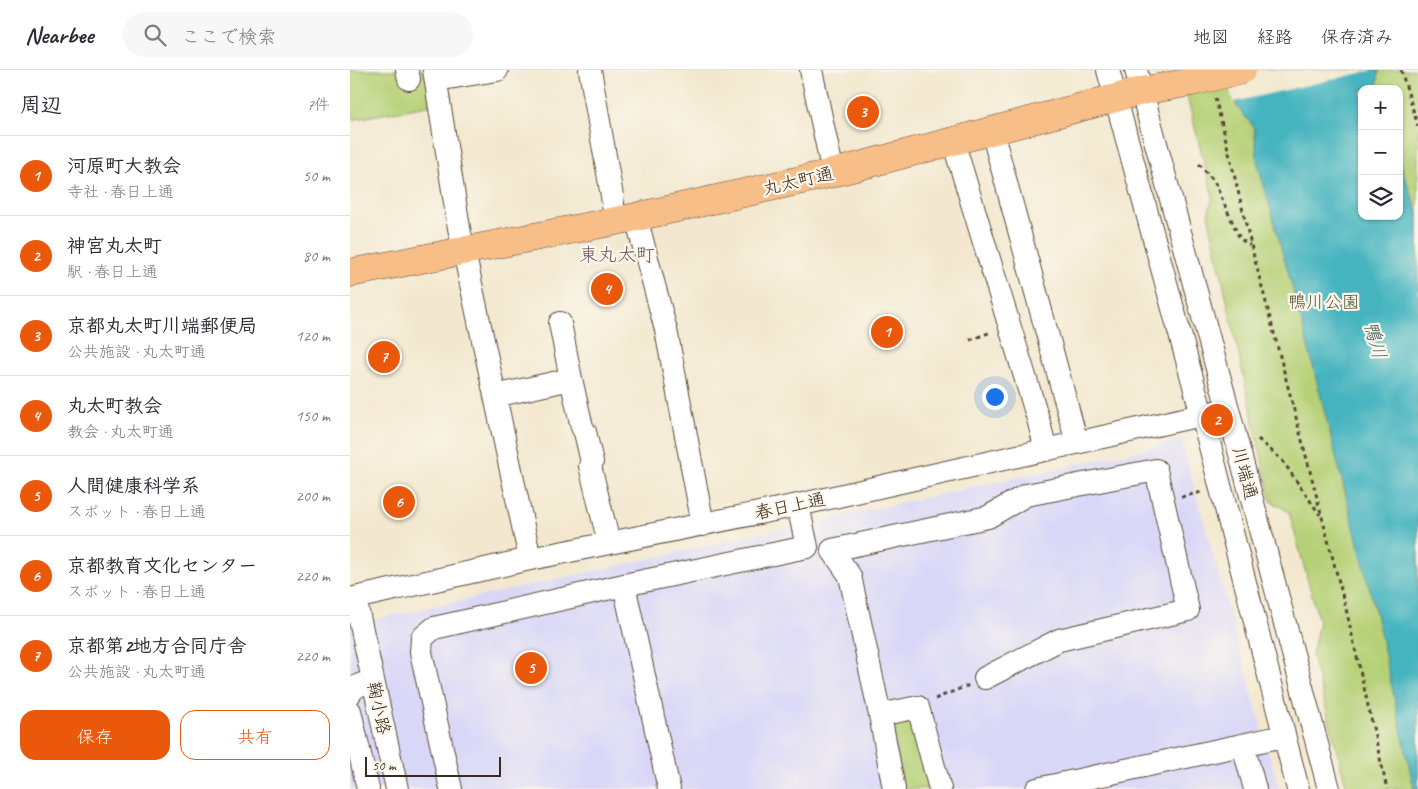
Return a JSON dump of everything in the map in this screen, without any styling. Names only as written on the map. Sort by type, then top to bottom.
[{"type":"main road","name":"丸太町通","points":[[350,273],[461,239],[626,219],[833,173],[1115,99],[1139,81],[1191,82],[1242,70]]},
{"type":"street","points":[[497,70],[435,75],[461,239],[530,559]]},
{"type":"street","points":[[590,70],[612,196],[626,219],[666,330],[703,525]]},
{"type":"street","points":[[811,70],[833,173]]},
{"type":"street","name":"川端通","points":[[1108,70],[1202,415],[1298,789]]},
{"type":"street","name":"川端通","points":[[1139,81],[1329,789]]},
{"type":"street","points":[[992,130],[1077,443]]},
{"type":"street","points":[[953,141],[1046,450]]},
{"type":"street","points":[[560,323],[582,427],[585,432],[592,462],[590,466],[609,543]]},
{"type":"street","points":[[495,396],[571,379]]},
{"type":"street","name":"春日上通","points":[[353,599],[530,559],[804,504],[1228,409]]},
{"type":"street","points":[[451,789],[421,652],[422,638],[434,628],[624,585],[807,547],[832,550],[988,517],[1026,495],[1156,470],[1188,610],[1059,640],[985,678]]},
{"type":"street","points":[[804,504],[807,547]]},
{"type":"street","points":[[804,504],[821,543],[832,550],[850,576],[894,789]]},
{"type":"street","points":[[624,585],[669,789]]},
{"type":"street","name":"鞠小路","points":[[353,599],[397,789]]},
{"type":"street","points":[[350,694],[352,689],[360,684],[373,681]]},
{"type":"street","points":[[880,715],[918,707],[940,789]]},
{"type":"street","points":[[350,711],[368,789]]},
{"type":"street","points":[[1037,789],[1284,736]]},
{"type":"street","points":[[1243,745],[1254,789]]},
{"type":"path","points":[[1401,70],[1418,126]]},
{"type":"path","points":[[1214,96],[1347,613],[1387,789]]},
{"type":"path","points":[[1199,164],[1214,181],[1240,239],[1251,245]]},
{"type":"path","points":[[1256,438],[1282,460],[1322,517]]},
{"type":"path","points":[[918,707],[985,678]]},
{"type":"shaded area","points":[[1181,441],[1279,789],[350,789],[350,625]]},
{"type":"green space","points":[[350,70],[426,70],[433,105],[350,120]]},
{"type":"green space","name":"鴨川公園","points":[[1180,70],[1418,70],[1418,789],[1347,789],[1312,655],[1319,621],[1289,512],[1271,501],[1208,214],[1213,197]]},
{"type":"green space","points":[[914,717],[933,789],[903,789],[892,721]]},
{"type":"water","name":"鴨川","points":[[1227,70],[1379,70],[1377,85],[1358,85],[1358,220],[1403,220],[1403,171],[1418,213],[1418,789],[1414,789],[1376,614],[1302,323],[1258,164],[1254,127],[1237,107]]},
{"type":"pier","points":[[1225,70],[1374,70],[1233,102]]},
{"type":"place","name":"京都丸太町川端郵便局","points":[[863,112]]},
{"type":"place","name":"丸太町教会","points":[[607,289]]},
{"type":"place","name":"河原町大教会","points":[[887,332]]},
{"type":"place","name":"京都第2地方合同庁舎","points":[[384,357]]},
{"type":"place","name":"神宮丸太町","points":[[1217,420]]},
{"type":"place","name":"京都教育文化センター","points":[[399,502]]},
{"type":"place","name":"人間健康科学系","points":[[531,668]]},
{"type":"district","name":"東丸太町","points":[[617,254]]}]
